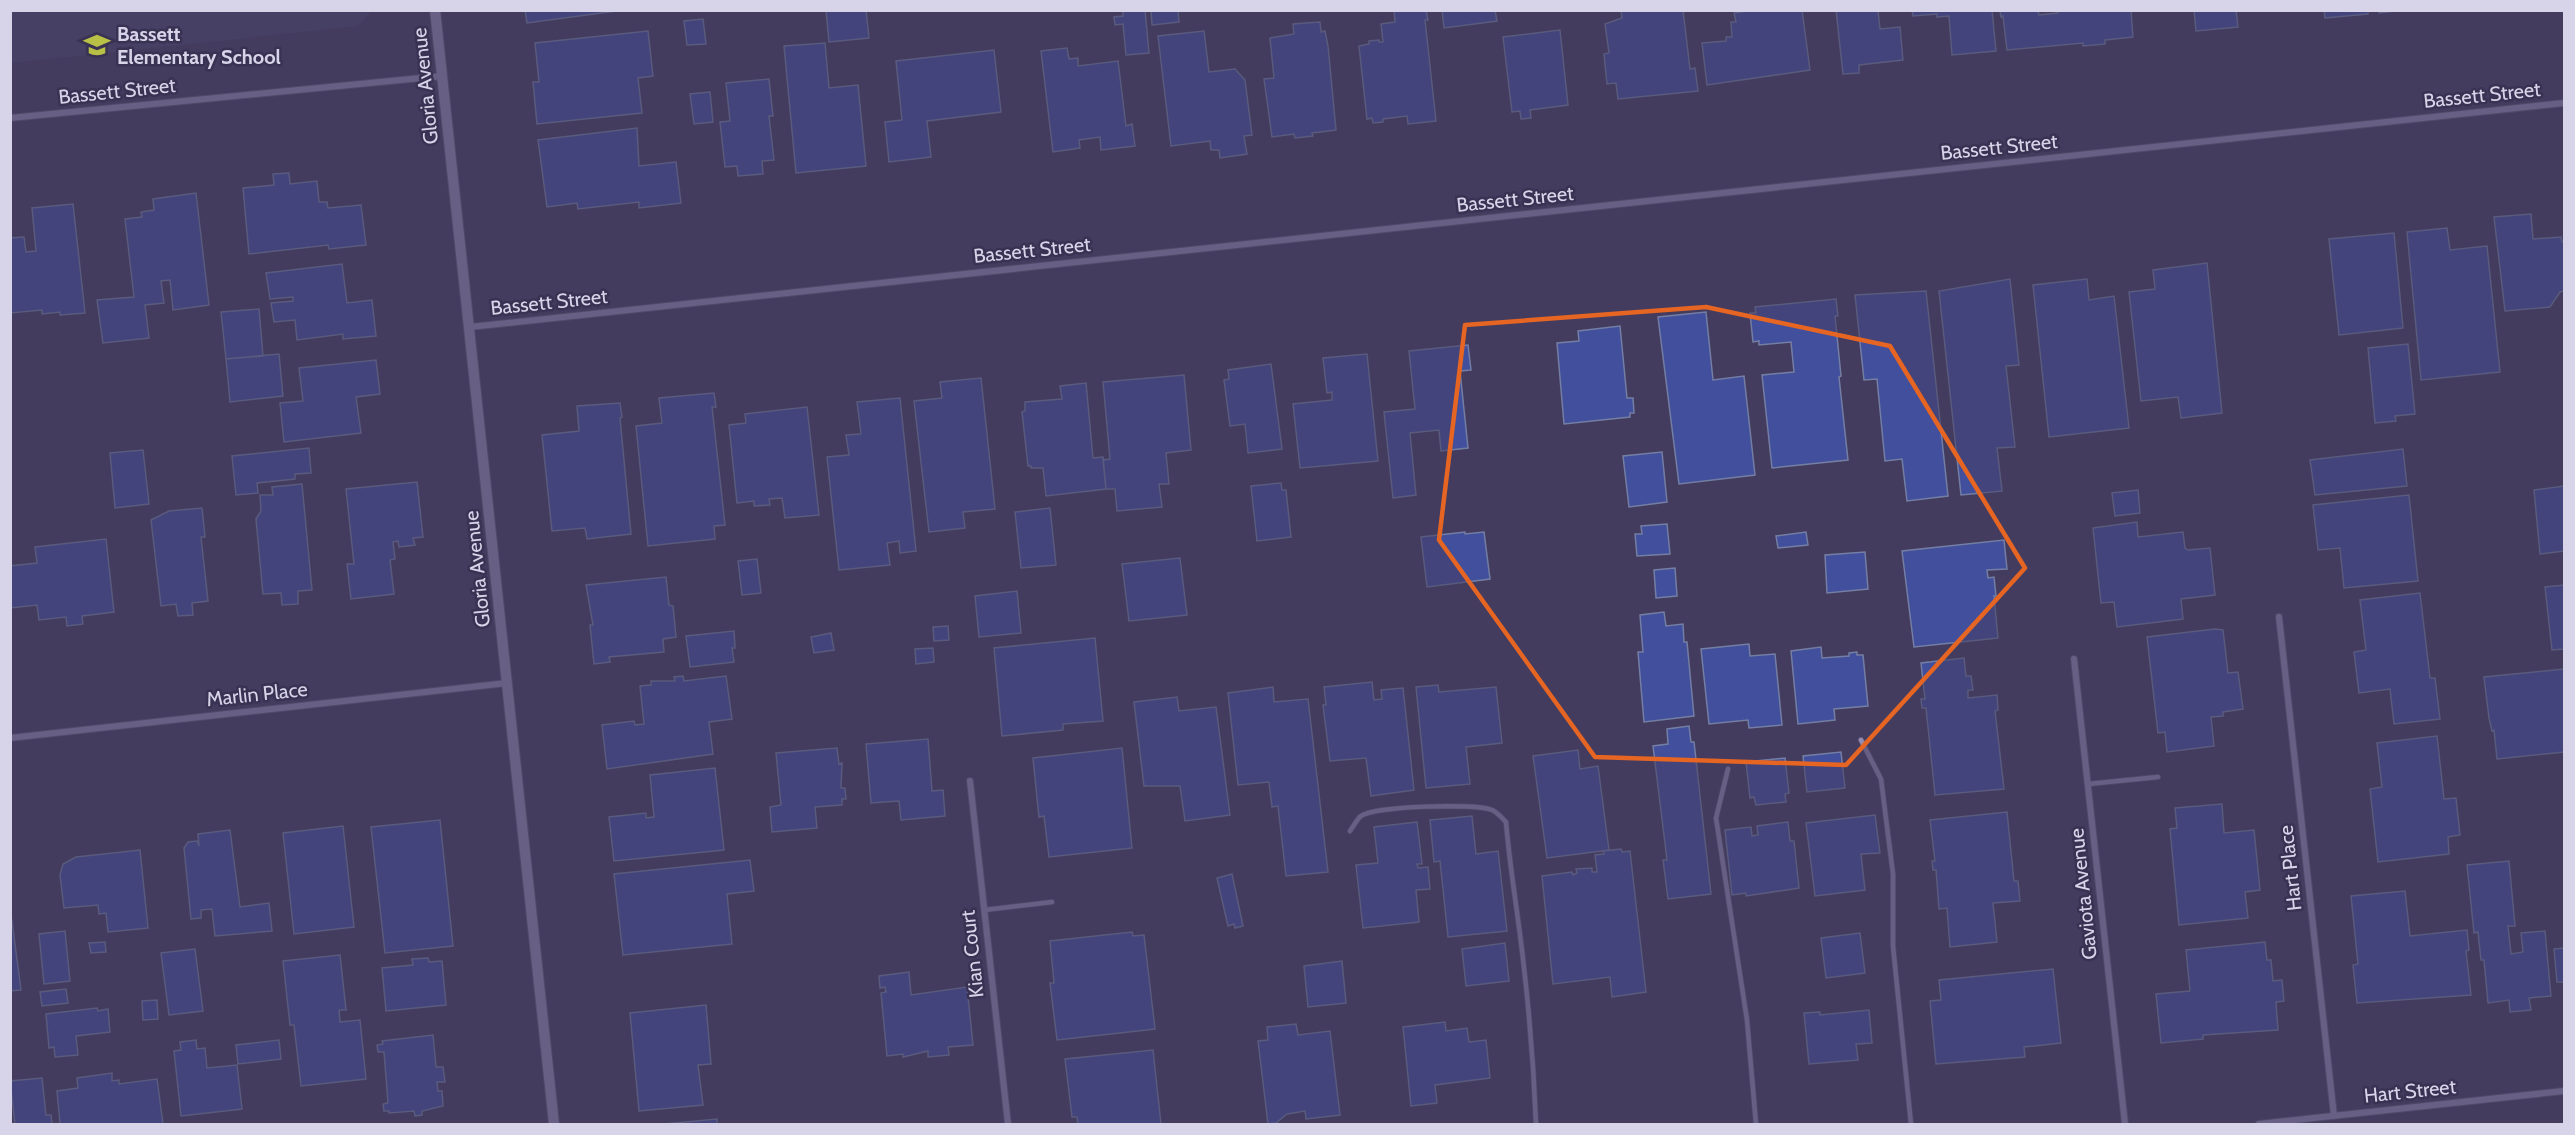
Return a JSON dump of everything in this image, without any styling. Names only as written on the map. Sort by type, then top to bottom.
[{"type":"street","name":"Gloria Avenue","points":[[435,10],[554,1125]]},
{"type":"street","name":"Bassett Street","points":[[10,118],[442,76]]},
{"type":"street","name":"Bassett Street","points":[[470,327],[2565,103]]},
{"type":"street","name":"Hart Place","points":[[2278,617],[2334,1116]]},
{"type":"street","name":"Gaviota Avenue","points":[[2074,659],[2125,1125]]},
{"type":"street","name":"Marlin Place","points":[[10,738],[507,683]]},
{"type":"street","name":"Kian Court","points":[[970,781],[1008,1125]]},
{"type":"street","name":"Hart Street","points":[[2259,1125],[2565,1091]]},
{"type":"lane","points":[[1861,740],[1881,779],[1893,874],[1893,946],[1911,1125]]},
{"type":"lane","points":[[1728,769],[1716,818],[1747,1020],[1756,1125]]},
{"type":"lane","points":[[2088,784],[2158,777]]},
{"type":"lane","points":[[1350,831],[1361,816],[1377,811],[1444,806],[1475,806],[1493,810],[1506,822],[1510,872],[1527,998],[1536,1125]]},
{"type":"lane","points":[[984,910],[1052,902]]},
{"type":"highlighted area","points":[[1706,307],[1890,346],[2025,568],[1846,765],[1595,757],[1439,540],[1465,325]]},
{"type":"shaded area","name":"Bassett Elementary School","points":[[10,11],[372,11],[358,26],[11,63]]},
{"type":"building","points":[[525,10],[624,10],[527,23]]},
{"type":"building","points":[[826,10],[866,10],[869,38],[829,42]]},
{"type":"building","points":[[1123,10],[1145,10],[1149,53],[1126,55],[1123,24],[1115,25],[1114,17],[1123,16]]},
{"type":"building","points":[[1151,10],[1178,10],[1179,22],[1152,25]]},
{"type":"building","points":[[1394,10],[1426,10],[1428,20],[1425,20],[1436,121],[1408,124],[1407,116],[1383,119],[1383,122],[1373,123],[1372,118],[1367,119],[1359,46],[1369,44],[1369,41],[1383,42],[1381,24],[1395,22]]},
{"type":"building","points":[[1442,10],[1495,10],[1497,21],[1444,28]]},
{"type":"building","points":[[1621,10],[1683,10],[1690,69],[1695,68],[1698,91],[1618,99],[1616,83],[1607,84],[1604,54],[1609,53],[1605,24],[1622,18]]},
{"type":"building","points":[[1753,10],[1802,10],[1810,70],[1707,85],[1702,43],[1726,41],[1726,37],[1732,37],[1731,22],[1736,22],[1734,13]]},
{"type":"building","points":[[1836,10],[1878,10],[1880,29],[1900,27],[1903,60],[1859,65],[1859,73],[1843,74]]},
{"type":"building","points":[[1912,10],[1992,10],[1996,51],[1952,55],[1949,16],[1937,17],[1937,14],[1913,16]]},
{"type":"building","points":[[2000,10],[2038,11],[2039,15],[2058,13],[2058,10],[2131,10],[2133,37],[2105,40],[2105,44],[2083,46],[2083,43],[2007,50],[2003,16],[2001,17]]},
{"type":"building","points":[[2194,10],[2236,10],[2238,27],[2196,31]]},
{"type":"building","points":[[2324,10],[2368,10],[2368,14],[2325,18]]},
{"type":"building","points":[[2379,10],[2406,10],[2379,13]]},
{"type":"building","points":[[703,19],[706,44],[687,45],[684,21]]},
{"type":"building","points":[[1320,22],[1321,32],[1325,31],[1328,46],[1336,130],[1295,138],[1294,134],[1272,137],[1264,79],[1274,78],[1270,38],[1294,34],[1293,24]]},
{"type":"building","points":[[1560,30],[1568,105],[1530,110],[1531,118],[1521,119],[1520,111],[1512,112],[1503,37]]},
{"type":"building","points":[[648,31],[653,76],[638,78],[642,113],[537,124],[533,82],[539,82],[535,43]]},
{"type":"building","points":[[1204,31],[1209,72],[1235,69],[1245,80],[1252,135],[1244,136],[1247,154],[1220,158],[1219,150],[1211,150],[1210,141],[1171,146],[1158,36]]},
{"type":"building","points":[[825,43],[829,88],[858,85],[866,166],[796,173],[784,46]]},
{"type":"building","points":[[1067,48],[1069,59],[1078,58],[1078,66],[1118,61],[1126,126],[1132,124],[1135,146],[1101,150],[1100,137],[1079,140],[1080,148],[1053,152],[1041,51]]},
{"type":"building","points":[[994,50],[1001,112],[927,121],[931,157],[889,162],[885,122],[902,120],[896,61]]},
{"type":"building","points":[[769,79],[773,116],[769,116],[774,160],[762,161],[763,174],[738,176],[737,166],[725,167],[720,122],[730,121],[726,83]]},
{"type":"building","points":[[710,92],[713,122],[694,124],[690,94]]},
{"type":"building","points":[[637,128],[639,166],[676,162],[681,203],[639,208],[639,202],[578,209],[577,203],[547,207],[538,140]]},
{"type":"building","points":[[289,173],[290,184],[317,181],[319,202],[327,202],[328,208],[361,205],[366,245],[329,249],[328,245],[249,254],[243,188],[274,185],[273,174]]},
{"type":"building","points":[[196,193],[209,305],[173,310],[170,280],[161,281],[164,303],[145,305],[149,338],[103,343],[97,300],[134,297],[125,219],[142,217],[141,212],[154,210],[153,199]]},
{"type":"building","points":[[73,204],[85,313],[42,314],[42,310],[10,313],[10,238],[24,237],[26,252],[36,251],[32,208]]},
{"type":"building","points":[[2531,214],[2533,239],[2561,237],[2564,242],[2564,291],[2560,292],[2550,307],[2505,311],[2494,217]]},
{"type":"building","points":[[2447,228],[2450,250],[2487,246],[2500,372],[2421,380],[2407,232]]},
{"type":"building","points":[[2394,233],[2403,328],[2339,335],[2329,239]]},
{"type":"building","points":[[2207,263],[2222,413],[2181,418],[2178,397],[2141,401],[2129,292],[2155,289],[2153,270]]},
{"type":"building","points":[[342,264],[347,303],[372,300],[376,336],[343,339],[343,334],[297,340],[295,320],[274,322],[271,303],[293,301],[293,297],[270,299],[266,273]]},
{"type":"building","points":[[2010,279],[2019,365],[2006,366],[2015,447],[1997,448],[2002,491],[1961,495],[1939,291]]},
{"type":"building","points":[[2087,279],[2089,300],[2114,296],[2129,428],[2049,437],[2033,285]]},
{"type":"building","points":[[1926,291],[1948,496],[1907,501],[1902,459],[1885,461],[1877,379],[1864,380],[1855,295]]},
{"type":"building","points":[[1836,299],[1838,316],[1835,316],[1841,376],[1839,377],[1848,460],[1772,468],[1762,375],[1794,372],[1791,342],[1759,345],[1759,341],[1753,342],[1750,313],[1756,313],[1755,307]]},
{"type":"building","points":[[259,309],[263,356],[226,359],[221,312]]},
{"type":"building","points":[[1706,312],[1713,380],[1744,376],[1755,475],[1679,484],[1658,317]]},
{"type":"building","points":[[1620,326],[1627,398],[1633,398],[1634,413],[1630,413],[1630,417],[1564,424],[1557,343],[1579,341],[1578,331]]},
{"type":"building","points":[[2408,344],[2415,414],[2395,416],[2396,421],[2375,423],[2368,348]]},
{"type":"building","points":[[1468,345],[1471,370],[1460,371],[1468,448],[1441,451],[1439,430],[1410,433],[1416,495],[1393,498],[1384,412],[1415,409],[1409,351]]},
{"type":"building","points":[[279,354],[283,396],[230,402],[226,359]]},
{"type":"building","points":[[1367,354],[1378,461],[1300,468],[1293,404],[1332,400],[1332,392],[1327,393],[1323,358]]},
{"type":"building","points":[[376,360],[380,394],[356,397],[361,433],[284,442],[280,403],[303,401],[299,368]]},
{"type":"building","points":[[1271,364],[1282,449],[1248,453],[1245,424],[1230,426],[1224,380],[1229,379],[1228,370]]},
{"type":"building","points":[[1184,375],[1191,450],[1166,453],[1169,484],[1159,484],[1162,507],[1117,511],[1115,489],[1106,489],[1103,460],[1110,459],[1103,382]]},
{"type":"building","points":[[981,378],[995,509],[963,512],[965,528],[929,532],[914,401],[942,398],[940,382]]},
{"type":"building","points":[[1086,383],[1093,458],[1103,457],[1106,489],[1046,496],[1043,468],[1028,466],[1022,412],[1025,411],[1025,402],[1062,399],[1060,386]]},
{"type":"building","points":[[714,393],[716,407],[712,407],[725,525],[714,526],[715,539],[648,546],[636,426],[662,423],[659,398]]},
{"type":"building","points":[[900,398],[916,551],[900,553],[899,541],[887,543],[890,565],[839,570],[827,457],[849,455],[846,435],[861,434],[857,402]]},
{"type":"building","points":[[620,403],[631,534],[587,539],[585,528],[552,531],[542,435],[579,431],[577,406]]},
{"type":"building","points":[[807,407],[819,515],[785,518],[782,498],[769,499],[770,505],[754,506],[754,501],[737,503],[729,425],[746,423],[745,414]]},
{"type":"building","points":[[309,448],[311,473],[295,474],[295,479],[257,483],[258,493],[236,495],[232,456]]},
{"type":"building","points":[[2403,449],[2407,486],[2315,495],[2310,460]]},
{"type":"building","points":[[143,450],[149,504],[115,508],[110,453]]},
{"type":"building","points":[[1662,452],[1667,502],[1629,507],[1623,456]]},
{"type":"building","points":[[417,482],[423,537],[413,538],[415,545],[399,547],[398,541],[393,542],[395,559],[390,560],[394,594],[351,599],[347,564],[354,564],[346,489]]},
{"type":"building","points":[[1281,483],[1282,490],[1286,490],[1291,537],[1257,541],[1251,486]]},
{"type":"building","points":[[302,484],[312,590],[298,591],[298,604],[282,605],[281,593],[263,594],[256,519],[261,511],[260,495],[273,495],[272,487]]},
{"type":"building","points":[[2564,486],[2564,551],[2540,554],[2534,490]]},
{"type":"building","points":[[2138,490],[2140,513],[2115,516],[2112,493]]},
{"type":"building","points":[[2409,495],[2418,581],[2344,588],[2340,548],[2318,550],[2313,505]]},
{"type":"building","points":[[202,508],[205,537],[201,537],[208,601],[192,603],[193,615],[178,616],[176,604],[161,606],[151,520],[169,511]]},
{"type":"building","points":[[1050,508],[1056,565],[1021,568],[1015,512]]},
{"type":"building","points":[[2137,522],[2138,537],[2183,532],[2185,548],[2188,550],[2210,548],[2215,595],[2181,599],[2183,619],[2117,627],[2114,602],[2101,603],[2093,528]]},
{"type":"building","points":[[1667,524],[1670,554],[1637,556],[1635,534],[1642,534],[1641,526]]},
{"type":"building","points":[[1465,532],[1465,534],[1484,532],[1490,579],[1427,587],[1421,537]]},
{"type":"building","points":[[1806,532],[1808,545],[1778,548],[1776,536]]},
{"type":"building","points":[[106,539],[114,612],[82,616],[83,624],[67,626],[66,617],[39,620],[37,605],[10,608],[10,566],[37,563],[35,547]]},
{"type":"building","points":[[2004,540],[2007,569],[1987,570],[1988,578],[1994,577],[1998,638],[1914,647],[1902,551]]},
{"type":"building","points":[[1865,552],[1868,589],[1827,593],[1825,555]]},
{"type":"building","points":[[1180,558],[1187,615],[1129,621],[1122,564]]},
{"type":"building","points":[[757,559],[761,593],[742,595],[738,561]]},
{"type":"building","points":[[1675,568],[1677,596],[1656,598],[1654,570]]},
{"type":"building","points":[[666,577],[669,605],[673,606],[676,637],[663,639],[664,652],[609,657],[610,662],[594,664],[590,625],[593,625],[586,585]]},
{"type":"building","points":[[2564,585],[2564,649],[2552,650],[2545,587]]},
{"type":"building","points":[[1017,591],[1021,633],[979,637],[975,596]]},
{"type":"building","points":[[2420,593],[2430,678],[2435,678],[2440,719],[2394,724],[2390,689],[2359,693],[2354,652],[2366,650],[2360,600]]},
{"type":"building","points":[[1664,612],[1666,626],[1683,624],[1684,642],[1687,642],[1694,716],[1644,722],[1638,652],[1643,652],[1640,615]]},
{"type":"building","points":[[948,626],[949,640],[934,641],[933,627]]},
{"type":"building","points":[[2223,630],[2228,673],[2238,672],[2243,709],[2223,712],[2223,716],[2211,717],[2214,746],[2167,752],[2165,732],[2158,733],[2147,637]]},
{"type":"building","points":[[734,631],[735,648],[732,648],[734,662],[690,667],[686,636]]},
{"type":"building","points":[[831,633],[834,650],[814,653],[811,637]]},
{"type":"building","points":[[1095,638],[1103,721],[1063,724],[1063,730],[1002,736],[994,648]]},
{"type":"building","points":[[1749,644],[1750,656],[1775,654],[1782,725],[1749,728],[1748,720],[1709,724],[1701,649]]},
{"type":"building","points":[[1821,647],[1822,658],[1849,656],[1849,653],[1857,652],[1857,655],[1863,655],[1868,706],[1834,709],[1835,720],[1798,724],[1791,651]]},
{"type":"building","points":[[933,648],[934,662],[916,664],[915,649]]},
{"type":"building","points":[[1964,658],[1966,676],[1971,676],[1973,690],[1968,690],[1968,698],[1997,695],[1998,710],[1995,711],[2004,789],[1935,795],[1926,708],[1922,708],[1921,699],[1925,699],[1921,663]]},
{"type":"building","points":[[2564,669],[2564,752],[2497,759],[2484,677]]},
{"type":"building","points":[[683,676],[684,681],[726,676],[732,719],[709,722],[713,754],[607,769],[602,725],[634,721],[635,725],[644,724],[640,686],[651,685],[651,681],[675,681],[674,677]]},
{"type":"building","points":[[1372,682],[1374,700],[1382,699],[1381,690],[1403,688],[1414,790],[1371,796],[1366,758],[1330,761],[1323,705],[1326,705],[1324,687]]},
{"type":"building","points":[[1438,685],[1439,692],[1496,687],[1502,743],[1466,747],[1470,784],[1426,788],[1416,687]]},
{"type":"building","points":[[1273,687],[1274,702],[1308,699],[1328,872],[1286,876],[1278,806],[1272,807],[1269,782],[1238,785],[1228,693]]},
{"type":"building","points":[[1177,697],[1179,711],[1216,707],[1230,815],[1185,821],[1180,786],[1144,786],[1134,702]]},
{"type":"building","points":[[1689,726],[1691,742],[1694,742],[1711,894],[1668,899],[1663,860],[1667,860],[1653,746],[1668,744],[1667,729]]},
{"type":"building","points":[[2437,736],[2444,799],[2456,798],[2460,835],[2448,837],[2449,854],[2378,862],[2370,789],[2382,787],[2377,743]]},
{"type":"building","points":[[928,739],[932,791],[943,790],[945,816],[901,820],[899,801],[871,803],[866,744]]},
{"type":"building","points":[[837,748],[839,764],[842,763],[841,788],[845,788],[846,799],[842,799],[842,805],[815,807],[817,828],[772,832],[770,807],[781,805],[776,753]]},
{"type":"building","points":[[1122,748],[1132,848],[1049,857],[1044,816],[1039,817],[1033,758]]},
{"type":"building","points":[[1578,750],[1580,769],[1598,766],[1609,850],[1547,858],[1533,756]]},
{"type":"building","points":[[1841,752],[1845,788],[1807,792],[1803,756]]},
{"type":"building","points":[[1785,758],[1789,793],[1785,794],[1786,802],[1756,805],[1754,797],[1750,798],[1746,762]]},
{"type":"building","points":[[715,768],[724,850],[614,861],[609,817],[646,813],[646,818],[654,817],[650,775]]},
{"type":"building","points":[[2222,804],[2224,833],[2254,830],[2260,890],[2245,892],[2248,918],[2179,925],[2170,829],[2177,828],[2175,808]]},
{"type":"building","points":[[2007,812],[2014,881],[2018,881],[2020,901],[1993,903],[1997,942],[1950,947],[1947,908],[1939,909],[1936,870],[1933,870],[1932,861],[1935,861],[1930,820]]},
{"type":"building","points":[[1875,815],[1880,853],[1861,854],[1865,890],[1815,896],[1806,823]]},
{"type":"building","points":[[1472,816],[1476,854],[1498,851],[1507,931],[1448,937],[1440,861],[1434,862],[1430,820]]},
{"type":"building","points":[[440,820],[453,946],[385,953],[371,827]]},
{"type":"building","points":[[1417,822],[1422,864],[1417,864],[1418,868],[1428,867],[1430,889],[1416,890],[1419,922],[1363,928],[1356,865],[1378,863],[1374,827]]},
{"type":"building","points":[[1788,822],[1790,841],[1794,841],[1799,888],[1746,896],[1746,893],[1732,895],[1725,830],[1751,827],[1752,836],[1758,835],[1757,826]]},
{"type":"building","points":[[343,826],[354,927],[294,934],[283,833]]},
{"type":"building","points":[[230,830],[240,907],[269,903],[272,931],[215,936],[212,909],[201,910],[201,918],[191,919],[184,848],[188,842],[197,841],[199,846],[198,834]]},
{"type":"building","points":[[1621,849],[1622,852],[1630,851],[1646,992],[1612,997],[1610,977],[1553,984],[1542,876],[1572,872],[1573,875],[1577,873],[1576,869],[1592,868],[1592,872],[1597,872],[1595,855],[1604,854],[1603,851]]},
{"type":"building","points":[[140,850],[148,928],[108,932],[106,913],[99,914],[98,905],[64,908],[60,875],[63,864],[76,857]]},
{"type":"building","points":[[750,860],[754,891],[727,894],[732,944],[623,955],[614,874]]},
{"type":"building","points":[[2509,861],[2515,926],[2508,926],[2511,954],[2523,952],[2521,933],[2545,931],[2551,996],[2529,998],[2531,1010],[2510,1012],[2509,1000],[2488,1003],[2484,960],[2481,960],[2478,932],[2474,933],[2467,865]]},
{"type":"building","points":[[1232,874],[1243,926],[1235,928],[1234,924],[1228,926],[1217,878]]},
{"type":"building","points":[[2405,891],[2410,936],[2467,930],[2469,950],[2466,951],[2471,995],[2357,1003],[2353,965],[2358,964],[2351,896]]},
{"type":"building","points":[[10,906],[21,990],[10,991]]},
{"type":"building","points":[[65,931],[70,981],[44,984],[39,934]]},
{"type":"building","points":[[1132,932],[1133,936],[1144,935],[1155,1029],[1057,1040],[1050,983],[1054,983],[1050,941]]},
{"type":"building","points":[[1860,933],[1865,973],[1826,978],[1821,938]]},
{"type":"building","points":[[105,942],[106,952],[91,953],[89,943]]},
{"type":"building","points":[[2265,942],[2267,960],[2271,960],[2273,981],[2282,980],[2284,1001],[2276,1002],[2278,1030],[2203,1035],[2203,1039],[2161,1043],[2156,994],[2190,991],[2186,950]]},
{"type":"building","points":[[1505,943],[1509,981],[1466,986],[1462,949]]},
{"type":"building","points":[[2564,948],[2564,982],[2557,982],[2554,949]]},
{"type":"building","points":[[195,949],[203,1011],[169,1015],[161,953]]},
{"type":"building","points":[[340,955],[346,1010],[339,1010],[340,1022],[360,1020],[366,1079],[301,1086],[294,1025],[290,1025],[283,961]]},
{"type":"building","points":[[428,958],[429,962],[442,961],[446,1005],[386,1011],[382,968],[413,965],[412,959]]},
{"type":"building","points":[[1342,961],[1346,1003],[1308,1007],[1304,966]]},
{"type":"building","points":[[2053,969],[2061,1043],[2024,1047],[2025,1057],[1936,1064],[1930,1001],[1941,1000],[1939,980]]},
{"type":"building","points":[[909,972],[911,995],[967,987],[973,1045],[948,1047],[949,1055],[928,1057],[928,1051],[903,1057],[903,1054],[887,1056],[881,993],[886,992],[885,987],[880,988],[879,976]]},
{"type":"building","points":[[66,989],[68,1003],[42,1006],[40,992]]},
{"type":"building","points":[[157,1000],[158,1019],[143,1020],[142,1001]]},
{"type":"building","points":[[706,1005],[711,1064],[698,1065],[703,1105],[639,1111],[630,1013]]},
{"type":"building","points":[[97,1008],[98,1011],[108,1009],[110,1032],[76,1036],[78,1055],[55,1057],[54,1047],[49,1048],[46,1014]]},
{"type":"building","points":[[1869,1010],[1872,1043],[1856,1044],[1858,1060],[1809,1064],[1804,1013],[1820,1012],[1820,1015]]},
{"type":"building","points":[[1445,1022],[1446,1031],[1467,1028],[1469,1042],[1486,1040],[1490,1078],[1435,1085],[1437,1103],[1411,1106],[1403,1027]]},
{"type":"building","points":[[1296,1024],[1298,1035],[1330,1031],[1340,1115],[1306,1119],[1305,1111],[1287,1114],[1276,1123],[1268,1124],[1258,1041],[1268,1040],[1267,1027]]},
{"type":"building","points":[[433,1035],[436,1067],[443,1067],[445,1082],[437,1082],[438,1091],[442,1091],[443,1106],[422,1111],[422,1115],[415,1116],[414,1111],[389,1113],[389,1111],[384,1111],[383,1104],[388,1103],[384,1052],[378,1052],[377,1045],[383,1044],[382,1041]]},
{"type":"building","points":[[196,1040],[197,1049],[205,1048],[207,1068],[237,1065],[242,1109],[181,1116],[174,1051],[181,1050],[180,1042]]},
{"type":"building","points":[[279,1040],[281,1059],[238,1064],[236,1045]]},
{"type":"building","points":[[1153,1050],[1161,1124],[1078,1124],[1077,1117],[1072,1117],[1065,1059]]},
{"type":"building","points":[[112,1073],[112,1081],[119,1080],[119,1084],[157,1079],[163,1124],[60,1124],[57,1091],[78,1088],[77,1078]]},
{"type":"building","points":[[42,1078],[46,1115],[51,1115],[52,1124],[15,1124],[10,1081]]},
{"type":"building","points":[[717,1119],[717,1124],[664,1124]]},
{"type":"place","name":"Bassett Elementary School","points":[[97,45]]}]
